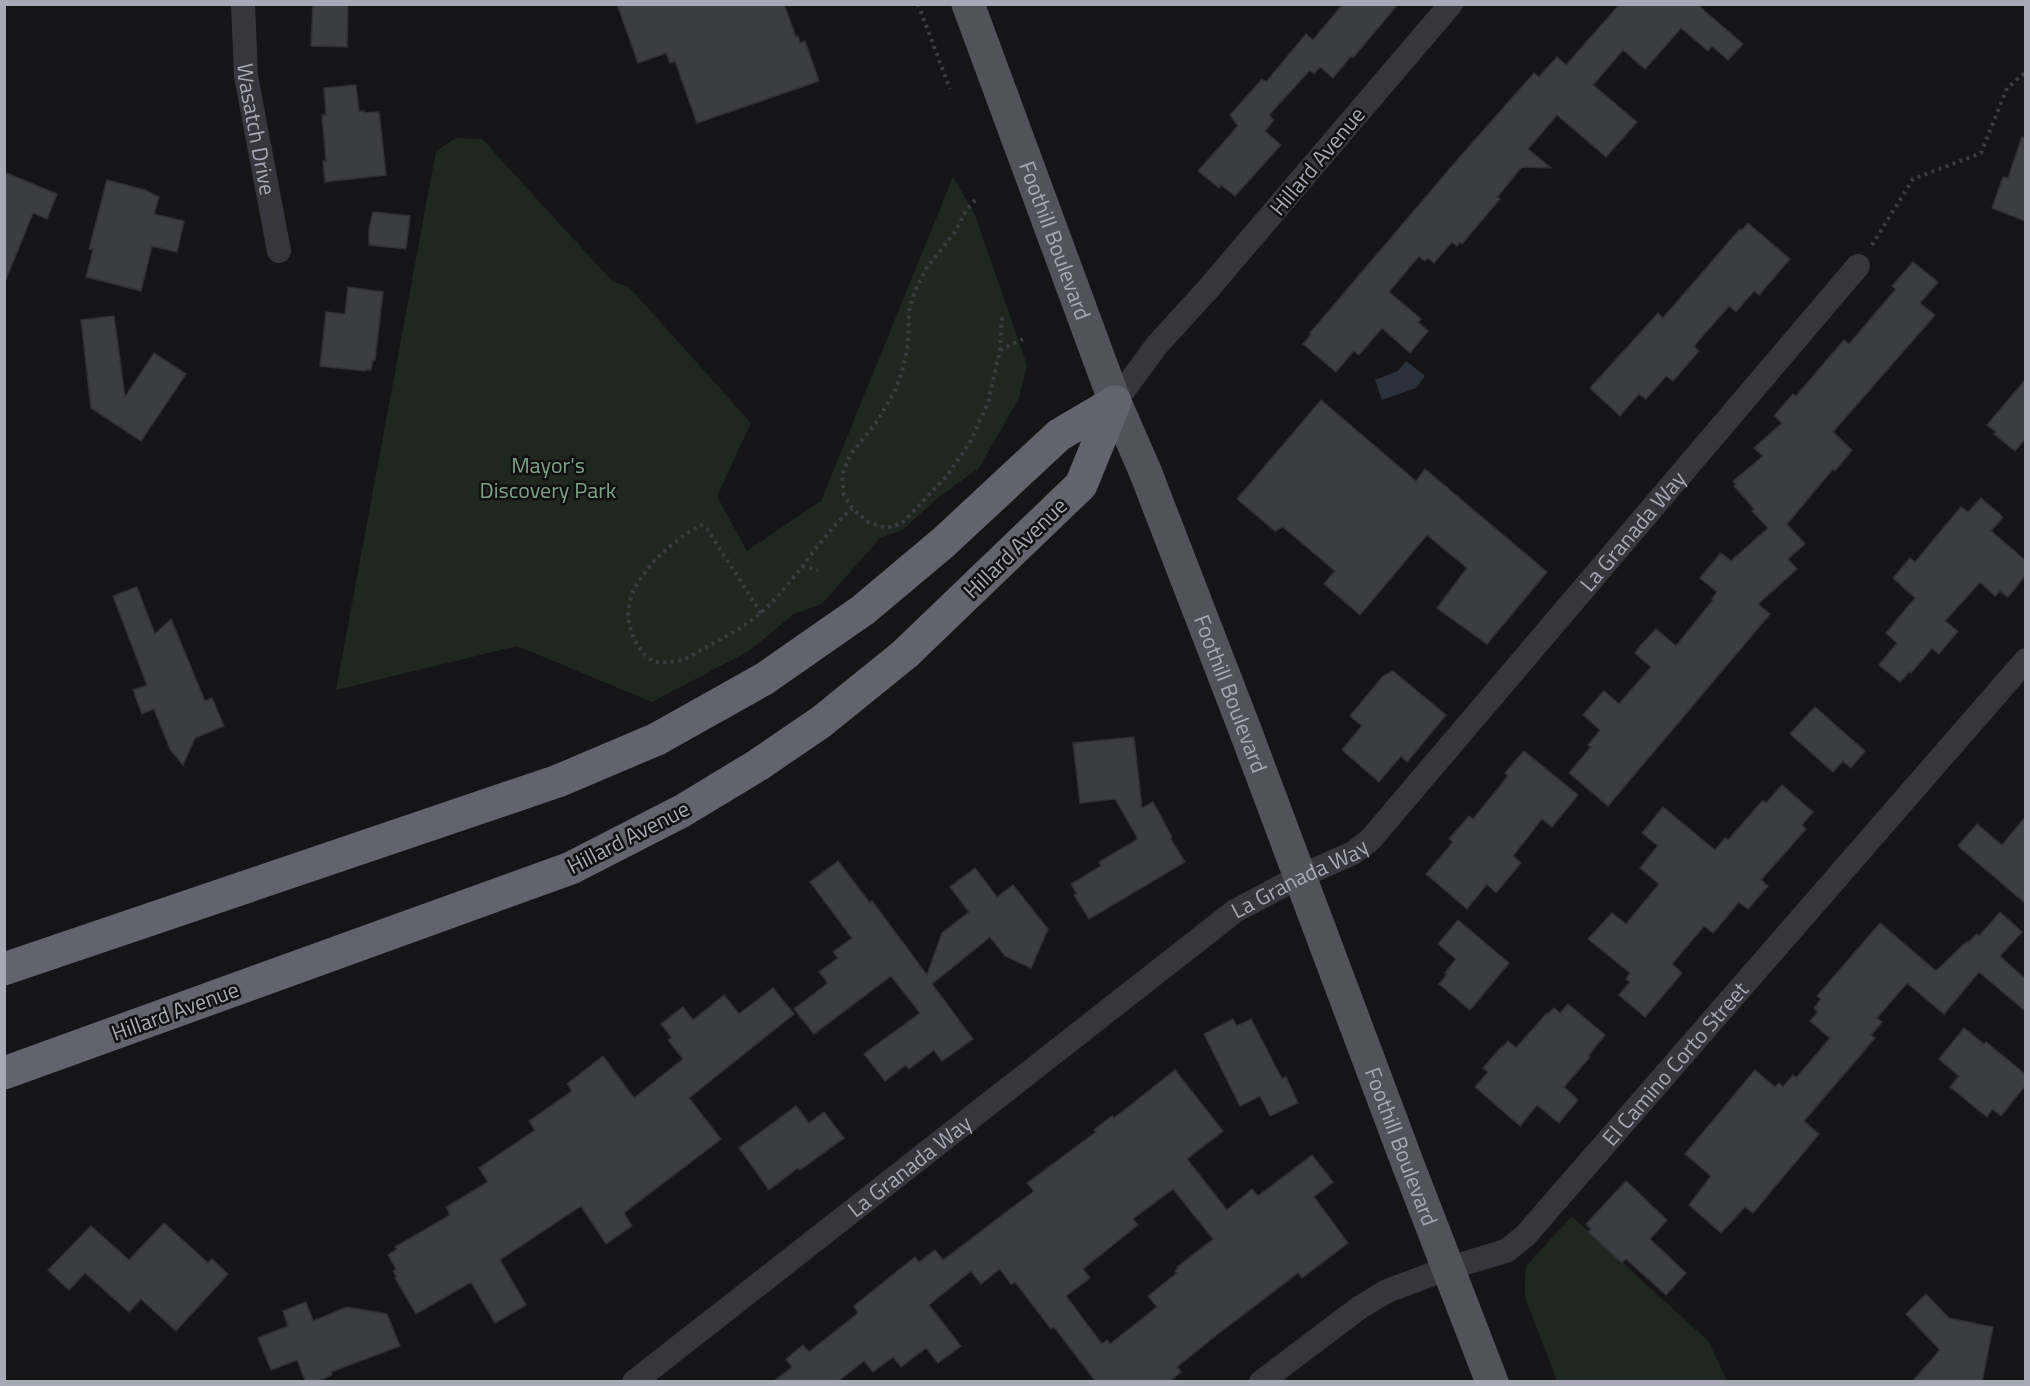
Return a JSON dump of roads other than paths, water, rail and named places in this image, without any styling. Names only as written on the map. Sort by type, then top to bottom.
[{"type":"highway","name":"Hillard Avenue","points":[[4,969],[558,782],[657,739],[764,679],[863,610],[944,542],[1059,435],[1115,402]]},
{"type":"highway","name":"Hillard Avenue","points":[[4,1073],[571,868],[692,806],[821,722],[906,654],[1081,485],[1115,402]]},
{"type":"main road","name":"Foothill Boulevard","points":[[968,4],[1115,402],[1239,714],[1492,1382]]},
{"type":"street","name":"Wasatch Drive","points":[[243,4],[246,76],[279,251]]},
{"type":"street","name":"Hillard Avenue","points":[[1115,402],[1157,345],[1216,280],[1451,4]]},
{"type":"street","name":"La Granada Way","points":[[634,1382],[1235,911],[1299,877],[1353,853],[1370,840],[1858,266]]},
{"type":"street","name":"El Camino Corto Street","points":[[1261,1382],[1359,1308],[1387,1291],[1449,1268],[1506,1251],[1525,1236],[2025,660]]},
{"type":"park label","name":"Mayor's Discovery Park","points":[[548,478]]}]
